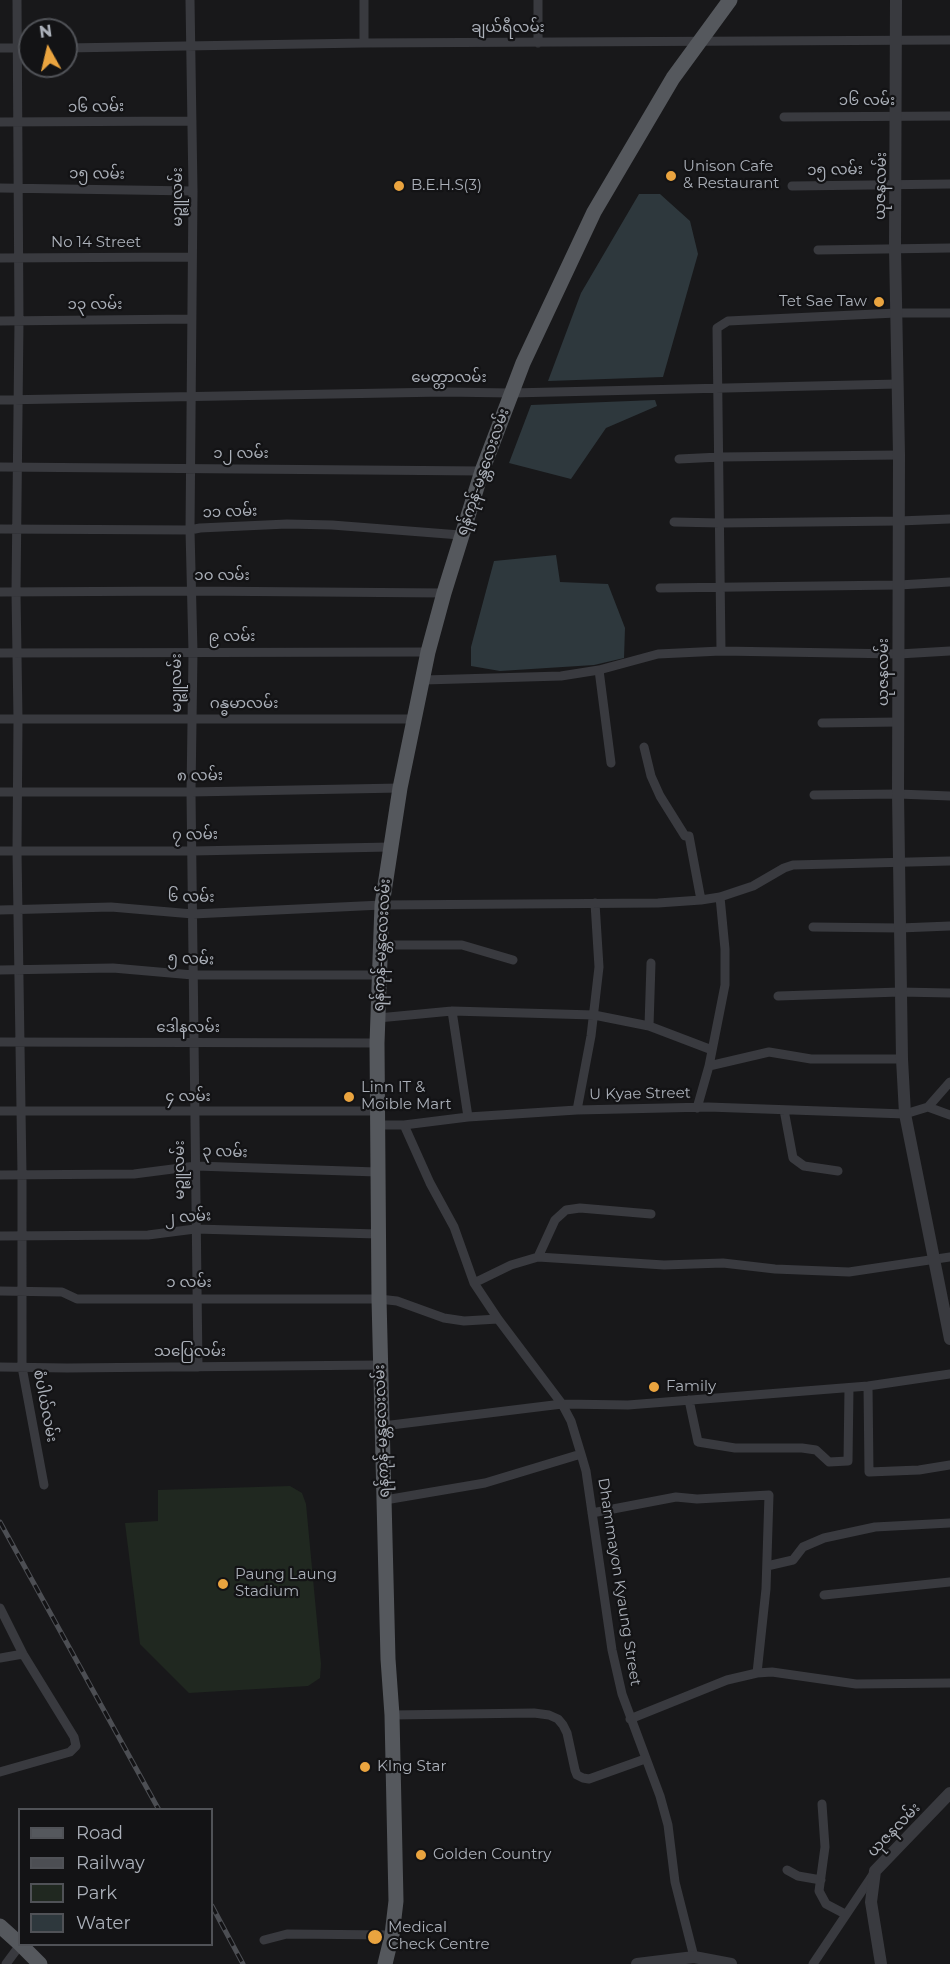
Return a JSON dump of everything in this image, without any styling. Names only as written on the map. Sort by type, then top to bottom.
[{"type":"main road","name":"ရန်ကုန်-မန္တလေးလမ်း","points":[[385,1964],[392,1935],[396,1901],[380,1365],[376,1118],[382,905],[400,788],[428,652],[460,536],[511,393],[594,212],[673,78],[730,0]]},
{"type":"main road","points":[[0,1926],[18,1942]]},
{"type":"main road","points":[[22,1946],[40,1964]]},
{"type":"street","name":"စံပါယ်လမ်း","points":[[17,0],[19,321],[16,592],[22,1368],[44,1485]]},
{"type":"street","name":"မဉ္ဇူလမ်း","points":[[190,0],[193,191],[190,397],[191,792],[198,1367]]},
{"type":"street","points":[[364,0],[364,43]]},
{"type":"street","points":[[538,0],[538,43]]},
{"type":"street","name":"ယုဇနလမ်း","points":[[896,0],[895,249],[899,455],[898,794],[902,1059],[905,1114],[950,1339]]},
{"type":"street","name":"ချယ်ရီလမ်း","points":[[78,48],[364,43],[950,40]]},
{"type":"street","points":[[0,48],[17,48]]},
{"type":"street","name":"၁၆ လမ်း","points":[[784,117],[950,116]]},
{"type":"street","name":"၁၆ လမ်း","points":[[0,122],[192,121]]},
{"type":"street","name":"၁၅ လမ်း","points":[[792,186],[950,184]]},
{"type":"street","name":"၁၅ လမ်း","points":[[0,189],[193,191]]},
{"type":"street","points":[[818,250],[950,248]]},
{"type":"street","name":"No 14 Street","points":[[0,258],[192,257]]},
{"type":"street","points":[[721,651],[720,456],[716,332],[721,324],[728,321],[896,313],[950,313]]},
{"type":"street","name":"၁၃ လမ်း","points":[[0,321],[191,319]]},
{"type":"street","name":"မေတ္တာလမ်း","points":[[0,400],[444,392],[511,393],[898,384]]},
{"type":"street","points":[[679,459],[720,456],[899,455]]},
{"type":"street","name":"၁၂ လမ်း","points":[[0,467],[482,471]]},
{"type":"street","points":[[674,522],[950,519]]},
{"type":"street","name":"၁၁ လမ်း","points":[[0,529],[190,530],[310,525],[460,536]]},
{"type":"street","points":[[660,588],[899,585],[950,582]]},
{"type":"street","name":"၁၀ လမ်း","points":[[0,592],[444,593]]},
{"type":"street","points":[[423,680],[561,676],[598,670],[658,654],[721,651],[899,654],[950,651]]},
{"type":"street","name":"၉ လမ်း","points":[[0,654],[428,652]]},
{"type":"street","points":[[598,670],[610,763]]},
{"type":"street","name":"ဂန္ဓမာလမ်း","points":[[0,719],[416,719]]},
{"type":"street","points":[[822,723],[899,722]]},
{"type":"street","points":[[644,747],[651,776],[660,796],[685,836],[689,836],[701,900]]},
{"type":"street","name":"၈ လမ်း","points":[[0,792],[191,792],[400,788]]},
{"type":"street","points":[[814,795],[950,796]]},
{"type":"street","name":"၇ လမ်း","points":[[0,851],[193,851],[390,847]]},
{"type":"street","name":"၆ လမ်း","points":[[0,910],[111,907],[193,914],[382,905],[658,903],[720,897],[753,886],[784,867],[793,865],[950,861]]},
{"type":"street","points":[[696,1108],[709,1066],[725,976],[720,897]]},
{"type":"street","points":[[577,1110],[594,1015],[599,967],[595,903]]},
{"type":"street","points":[[813,927],[950,926]]},
{"type":"street","points":[[381,945],[462,945],[513,960]]},
{"type":"street","points":[[650,1026],[651,963]]},
{"type":"street","name":"၅ လမ်း","points":[[0,970],[113,968],[193,975],[380,975]]},
{"type":"street","points":[[778,996],[900,992],[950,993]]},
{"type":"street","points":[[378,1018],[452,1011],[594,1015],[650,1026],[712,1050]]},
{"type":"street","points":[[452,1011],[468,1117]]},
{"type":"street","name":"ဒေါနလမ်း","points":[[0,1042],[377,1043]]},
{"type":"street","points":[[709,1066],[769,1052],[811,1059],[902,1059]]},
{"type":"street","points":[[950,1082],[928,1107],[950,1115]]},
{"type":"street","name":"U Kyae Street","points":[[376,1118],[404,1125],[468,1117],[577,1110],[696,1108],[905,1114],[928,1107]]},
{"type":"street","points":[[784,1110],[793,1158],[804,1166],[838,1171]]},
{"type":"street","name":"၄ လမ်း","points":[[0,1111],[195,1112],[376,1118]]},
{"type":"street","name":"Dhammayon Kyaung Street","points":[[404,1125],[430,1183],[454,1227],[474,1283],[572,1420],[581,1454],[612,1650],[630,1719],[660,1796],[668,1825],[675,1882],[694,1957]]},
{"type":"street","name":"၃ လမ်း","points":[[0,1175],[134,1174],[196,1166],[377,1172]]},
{"type":"street","points":[[538,1257],[555,1221],[566,1210],[580,1208],[651,1214]]},
{"type":"street","name":"၂ လမ်း","points":[[0,1236],[148,1235],[195,1229],[378,1234]]},
{"type":"street","points":[[474,1283],[511,1265],[538,1257],[664,1265],[723,1263],[775,1269],[849,1272],[950,1257]]},
{"type":"street","name":"၁ လမ်း","points":[[0,1291],[62,1292],[77,1299],[379,1299],[396,1301],[444,1318],[464,1321],[498,1319]]},
{"type":"street","name":"သပြေလမ်း","points":[[0,1367],[380,1365]]},
{"type":"street","points":[[383,1426],[562,1404],[628,1405],[849,1388],[950,1374]]},
{"type":"street","points":[[868,1386],[869,1472],[919,1470],[950,1465]]},
{"type":"street","points":[[689,1400],[698,1442],[735,1448],[809,1449],[816,1450],[830,1462],[848,1461],[849,1388]]},
{"type":"street","points":[[385,1500],[485,1484],[581,1454]]},
{"type":"street","points":[[591,1513],[676,1497],[697,1499],[769,1495],[767,1566],[757,1672]]},
{"type":"street","points":[[767,1566],[793,1560],[803,1547],[824,1538],[875,1527],[950,1523]]},
{"type":"street","points":[[824,1595],[950,1582]]},
{"type":"street","points":[[0,1608],[23,1654],[74,1737],[76,1746],[70,1752],[0,1772]]},
{"type":"street","points":[[0,1658],[23,1654]]},
{"type":"street","points":[[630,1719],[727,1680],[757,1672],[772,1672],[856,1684],[950,1683]]},
{"type":"street","points":[[392,1715],[534,1713],[549,1715],[558,1719],[563,1725],[567,1733],[574,1770],[583,1778],[589,1779],[645,1760]]},
{"type":"street","name":"ယုဇနလမ်း","points":[[881,1964],[871,1902],[875,1871],[950,1793]]},
{"type":"street","points":[[822,1804],[825,1847],[819,1891],[826,1904],[845,1914]]},
{"type":"street","points":[[787,1870],[798,1876],[821,1880]]},
{"type":"street","points":[[813,1964],[875,1871]]},
{"type":"street","points":[[264,1940],[287,1934],[308,1933],[335,1936],[392,1935]]},
{"type":"street","points":[[6,1964],[19,1946]]},
{"type":"street","points":[[637,1964],[694,1957],[731,1964]]},
{"type":"green space","name":"Paung Laung Stadium","points":[[290,1486],[302,1493],[306,1504],[321,1664],[320,1678],[308,1686],[189,1693],[140,1644],[125,1523],[158,1521],[158,1490]]},
{"type":"water","points":[[639,194],[660,194],[690,221],[698,254],[663,377],[548,381],[581,293]]},
{"type":"water","points":[[655,400],[657,406],[606,428],[571,479],[509,463],[531,405]]},
{"type":"water","points":[[556,555],[560,582],[608,584],[625,628],[624,658],[594,665],[500,671],[471,666],[471,647],[494,561]]},
{"type":"railway","points":[[0,1522],[158,1808]]},
{"type":"railway","points":[[213,1908],[243,1964]]},
{"type":"place","name":"Unison Cafe & Restaurant","points":[[671,176]]},
{"type":"place","name":"B.E.H.S(3)","points":[[399,186]]},
{"type":"place","name":"Tet Sae Taw","points":[[879,302]]},
{"type":"place","name":"Linn IT & Moible Mart","points":[[349,1097]]},
{"type":"place","name":"Family","points":[[654,1387]]},
{"type":"place","name":"Paung Laung Stadium","points":[[223,1584]]},
{"type":"place","name":"KIng Star","points":[[365,1767]]},
{"type":"place","name":"Golden Country","points":[[421,1855]]},
{"type":"place","name":"Medical Check Centre","points":[[375,1937]]}]
